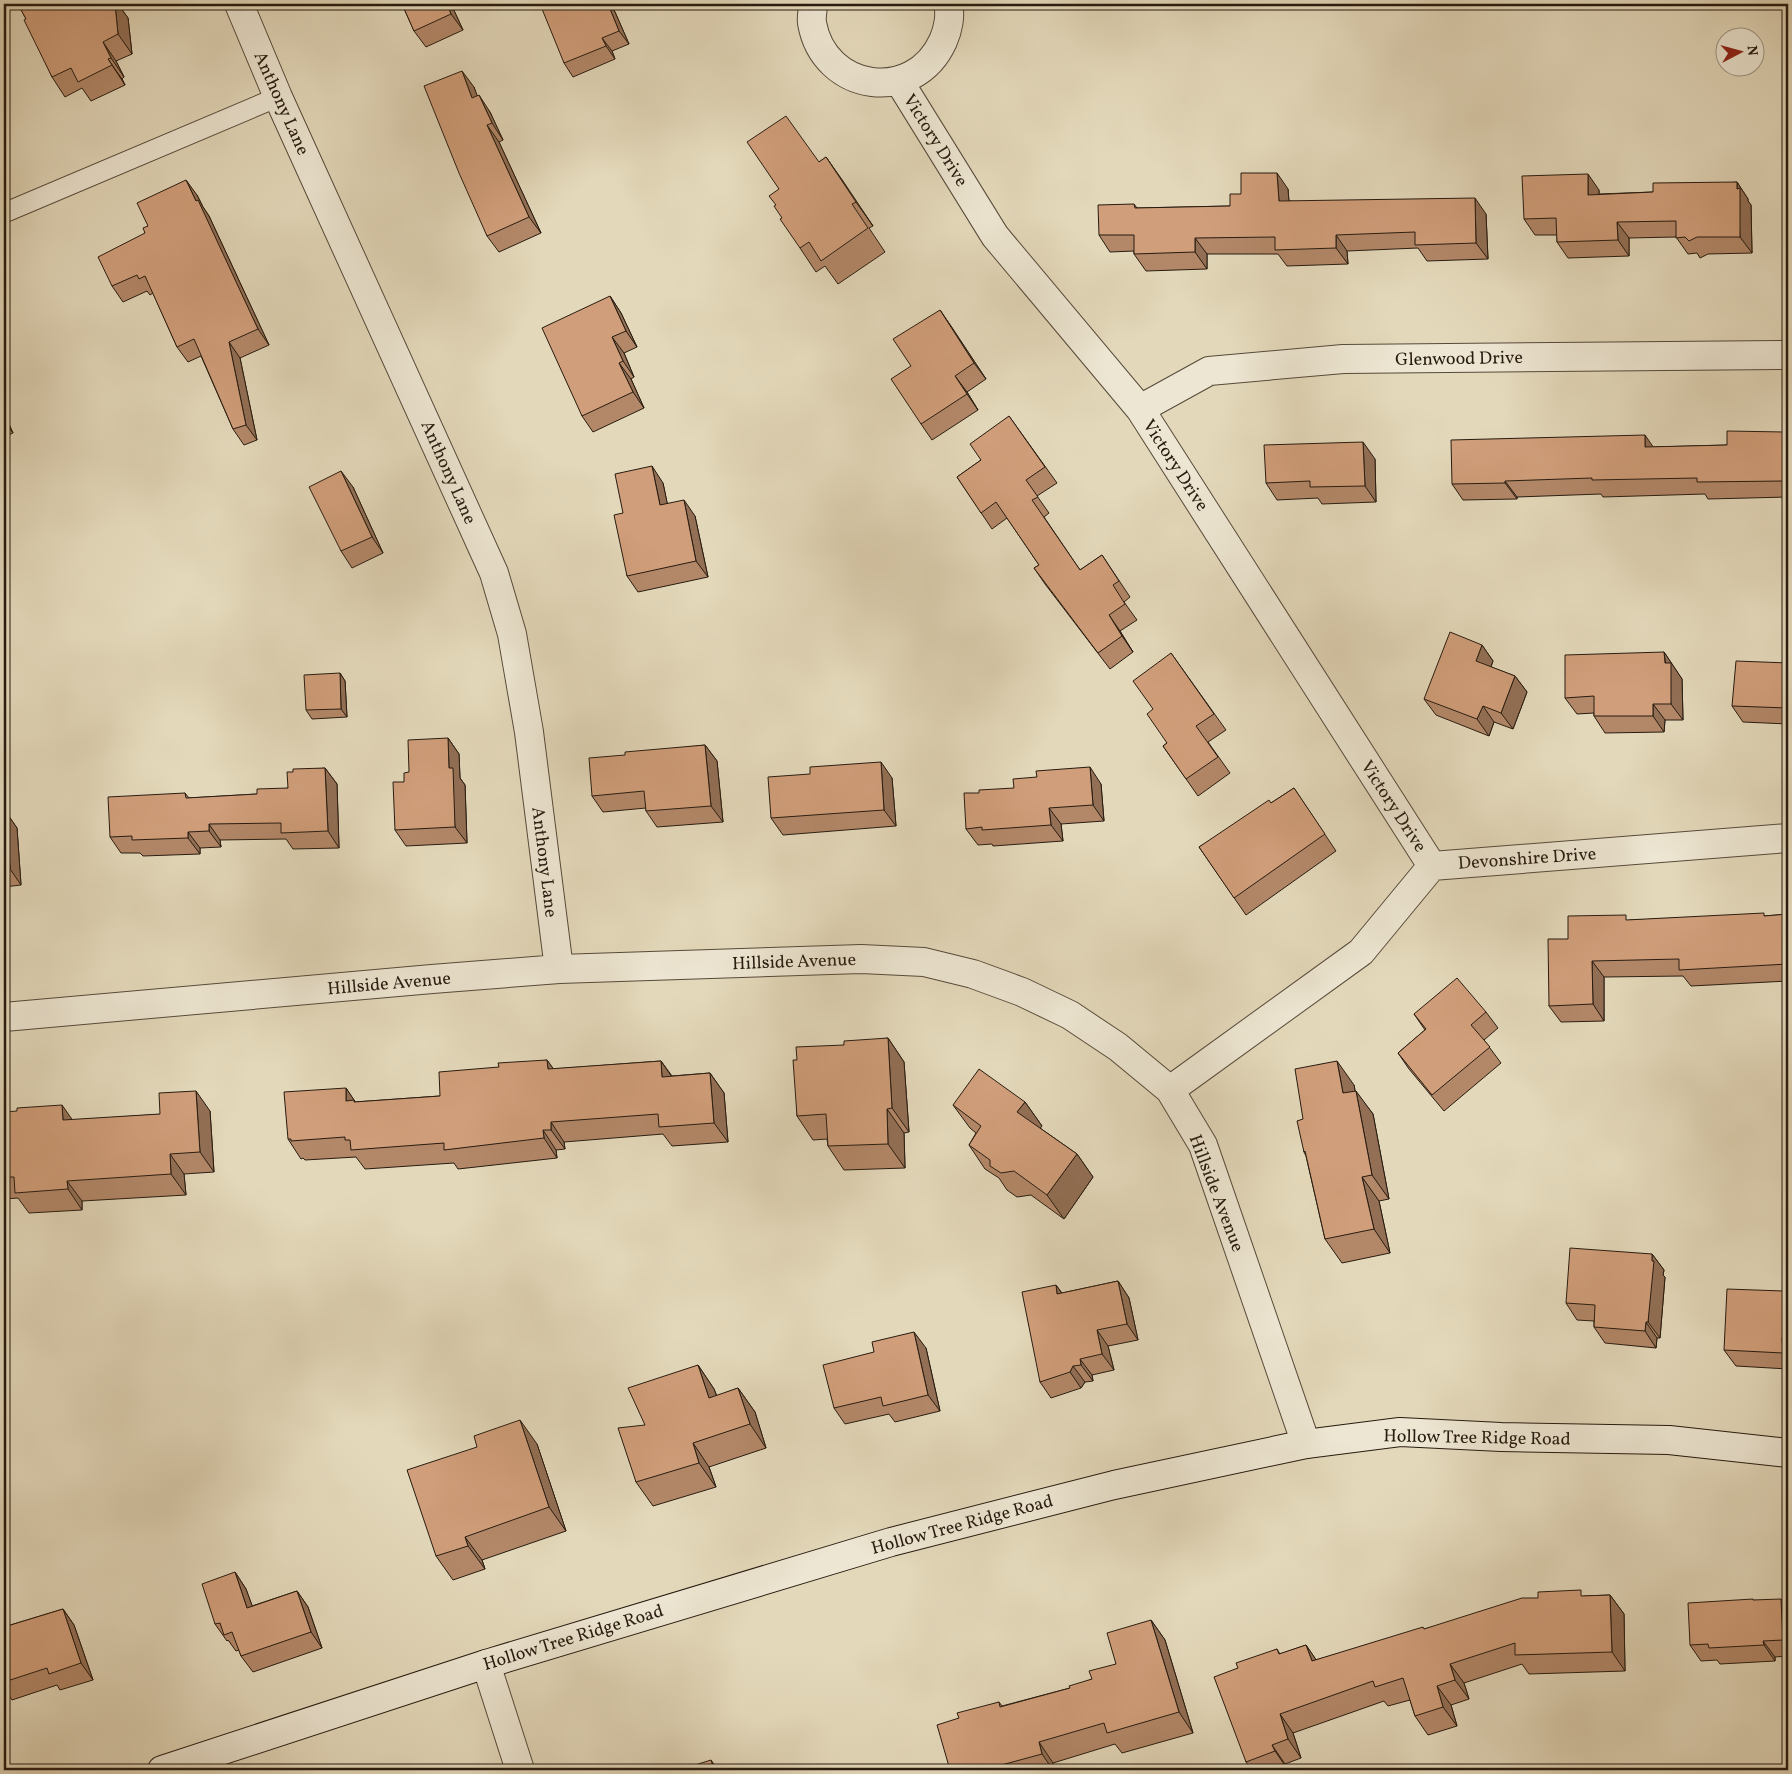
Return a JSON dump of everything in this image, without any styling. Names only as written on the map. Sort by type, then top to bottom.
[{"type":"street","name":"Anthony Lane","points":[[239,4],[278,97],[494,573],[512,634],[528,732],[559,970]]},
{"type":"street","name":"Victory Drive","points":[[813,4],[812,21],[818,44],[832,64],[852,78],[875,83],[899,81],[921,71],[937,54],[947,32],[948,4]]},
{"type":"street","name":"Victory Drive","points":[[899,81],[995,236],[1140,409],[1432,866]]},
{"type":"street","name":"Glenwood Drive","points":[[1140,409],[1209,371],[1343,359],[1788,354]]},
{"type":"street","name":"Devonshire Drive","points":[[1170,1090],[1361,952],[1432,866],[1788,838]]},
{"type":"street","name":"Hillside Avenue","points":[[4,1017],[432,979],[559,970],[861,959],[924,962],[973,974],[1006,986],[1070,1015],[1118,1047],[1170,1090],[1203,1145],[1306,1444]]},
{"type":"street","name":"Hollow Tree Ridge Road","points":[[162,1770],[486,1664],[891,1542],[1114,1485],[1306,1444],[1400,1432],[1500,1437],[1669,1440],[1788,1453]]},
{"type":"street","points":[[486,1664],[520,1770]]},
{"type":"lane","points":[[4,213],[278,97]]},
{"type":"building","points":[[18,4],[115,4],[118,34],[103,42],[111,58],[108,59],[112,65],[78,82],[71,68],[52,77]]},
{"type":"building","points":[[402,4],[447,4],[451,14],[414,31]]},
{"type":"building","points":[[540,4],[572,4],[574,9],[590,4],[608,4],[619,31],[602,38],[606,46],[564,63]]},
{"type":"building","points":[[462,71],[472,98],[479,95],[492,123],[487,125],[529,217],[487,236],[424,86]]},
{"type":"building","points":[[786,116],[819,162],[826,157],[856,202],[852,204],[868,228],[821,261],[809,242],[800,248],[780,219],[782,218],[774,206],[776,205],[769,196],[779,189],[747,142]]},
{"type":"building","points":[[1241,173],[1277,173],[1279,201],[1475,198],[1476,243],[1415,245],[1415,232],[1336,235],[1336,248],[1275,250],[1275,237],[1195,238],[1195,252],[1134,254],[1134,235],[1099,235],[1098,205],[1134,204],[1135,208],[1230,206],[1230,194],[1241,194]]},
{"type":"building","points":[[1588,174],[1588,195],[1653,192],[1653,183],[1737,182],[1737,189],[1740,188],[1740,237],[1697,237],[1689,241],[1685,237],[1676,238],[1676,221],[1617,222],[1618,240],[1557,242],[1556,218],[1524,219],[1522,176]]},
{"type":"building","points":[[186,180],[196,201],[198,200],[258,329],[229,342],[246,425],[233,429],[194,339],[177,347],[145,276],[139,279],[137,275],[112,286],[98,257],[145,233],[143,228],[148,226],[137,203]]},
{"type":"building","points":[[610,296],[626,331],[612,337],[623,361],[619,363],[633,392],[582,416],[542,328]]},
{"type":"building","points":[[940,310],[974,363],[955,376],[967,394],[921,424],[891,379],[911,366],[893,339]]},
{"type":"building","points":[[1009,416],[1045,467],[1026,480],[1038,497],[1032,500],[1080,570],[1102,555],[1119,581],[1113,585],[1125,604],[1109,615],[1122,636],[1098,653],[1034,568],[1039,565],[996,502],[981,513],[957,477],[981,460],[970,444]]},
{"type":"building","points":[[1727,431],[1784,432],[1784,481],[1697,482],[1697,478],[1592,480],[1592,478],[1452,484],[1451,440],[1645,435],[1645,447],[1727,445]]},
{"type":"building","points":[[1363,442],[1365,486],[1310,487],[1310,481],[1266,483],[1264,445]]},
{"type":"building","points":[[652,466],[660,505],[684,500],[696,561],[627,576],[614,515],[623,513],[615,474]]},
{"type":"building","points":[[341,471],[372,537],[341,551],[309,487]]},
{"type":"building","points":[[1450,632],[1482,645],[1476,661],[1515,676],[1501,713],[1483,706],[1477,719],[1424,699]]},
{"type":"building","points":[[1664,652],[1665,663],[1671,663],[1671,704],[1653,704],[1653,716],[1594,716],[1594,696],[1565,698],[1565,655]]},
{"type":"building","points":[[1171,653],[1214,714],[1196,726],[1218,757],[1186,779],[1163,746],[1167,743],[1147,714],[1153,709],[1133,681]]},
{"type":"building","points":[[1736,661],[1788,663],[1788,708],[1732,706]]},
{"type":"building","points":[[340,673],[341,709],[306,710],[304,675]]},
{"type":"building","points":[[448,738],[449,768],[453,768],[455,827],[395,830],[393,782],[404,782],[404,773],[409,772],[408,740]]},
{"type":"building","points":[[705,745],[711,806],[646,811],[644,791],[592,796],[589,758],[625,755],[625,752]]},
{"type":"building","points":[[881,762],[884,810],[771,818],[768,777],[810,774],[810,767]]},
{"type":"building","points":[[1090,767],[1093,805],[1049,808],[1051,825],[982,830],[982,827],[966,829],[964,793],[1014,788],[1013,779],[1037,777],[1036,771]]},
{"type":"building","points":[[325,768],[328,831],[281,833],[281,823],[209,824],[209,831],[188,832],[188,838],[132,840],[132,836],[110,837],[108,797],[185,793],[186,798],[257,794],[257,789],[288,788],[287,772],[293,772],[293,769]]},
{"type":"building","points":[[1294,788],[1325,834],[1234,898],[1199,847],[1269,800],[1271,803]]},
{"type":"building","points":[[4,812],[6,812],[10,869],[4,869]]},
{"type":"building","points":[[1764,913],[1764,916],[1788,914],[1788,964],[1679,970],[1679,959],[1592,961],[1593,1004],[1549,1006],[1548,939],[1568,939],[1568,916],[1626,915],[1626,920]]},
{"type":"building","points":[[1457,978],[1486,1012],[1471,1025],[1490,1047],[1432,1095],[1398,1053],[1426,1029],[1414,1014]]},
{"type":"building","points":[[888,1038],[892,1108],[887,1109],[888,1144],[828,1146],[826,1114],[797,1116],[793,1060],[797,1060],[796,1047],[844,1045],[844,1041]]},
{"type":"building","points":[[547,1060],[548,1069],[661,1061],[662,1077],[710,1073],[714,1123],[659,1127],[658,1114],[551,1122],[551,1130],[543,1130],[544,1138],[444,1150],[444,1143],[351,1150],[350,1140],[345,1140],[345,1137],[291,1141],[291,1139],[288,1139],[284,1092],[346,1088],[346,1101],[354,1100],[354,1102],[440,1096],[439,1072],[499,1067],[498,1063]]},
{"type":"building","points":[[1337,1061],[1343,1093],[1356,1091],[1372,1175],[1362,1177],[1374,1229],[1325,1239],[1297,1121],[1303,1119],[1295,1069]]},
{"type":"building","points":[[979,1069],[1025,1102],[1017,1112],[1077,1154],[1047,1195],[1014,1171],[1001,1173],[990,1166],[990,1160],[969,1145],[981,1126],[953,1105]]},
{"type":"building","points":[[196,1091],[200,1152],[170,1154],[171,1174],[67,1181],[68,1189],[15,1193],[14,1177],[4,1177],[4,1112],[17,1111],[17,1108],[62,1105],[63,1120],[160,1114],[159,1093]]},
{"type":"building","points":[[1570,1248],[1652,1254],[1652,1261],[1654,1261],[1648,1322],[1646,1322],[1645,1331],[1594,1327],[1595,1305],[1566,1303]]},
{"type":"building","points":[[1118,1281],[1127,1324],[1097,1330],[1102,1354],[1080,1359],[1081,1365],[1073,1366],[1070,1372],[1040,1382],[1022,1292],[1056,1285],[1057,1294]]},
{"type":"building","points":[[1784,1285],[1788,1286],[1788,1338],[1782,1338],[1783,1353],[1724,1350],[1727,1289],[1783,1291]]},
{"type":"building","points":[[914,1332],[928,1395],[883,1406],[881,1397],[834,1408],[823,1365],[874,1352],[872,1342]]},
{"type":"building","points":[[698,1365],[709,1398],[738,1388],[750,1424],[693,1443],[699,1463],[636,1482],[618,1428],[645,1425],[628,1388]]},
{"type":"building","points":[[520,1420],[549,1507],[465,1537],[468,1546],[436,1556],[407,1470],[477,1447],[474,1436]]},
{"type":"building","points":[[235,1572],[247,1608],[297,1591],[311,1632],[241,1656],[232,1632],[224,1635],[220,1623],[215,1624],[202,1584]]},
{"type":"building","points":[[1581,1590],[1581,1596],[1610,1595],[1612,1652],[1515,1655],[1515,1643],[1450,1664],[1455,1680],[1437,1686],[1443,1707],[1415,1716],[1403,1678],[1375,1687],[1373,1681],[1280,1714],[1288,1739],[1272,1745],[1275,1751],[1246,1762],[1214,1677],[1238,1668],[1236,1663],[1277,1649],[1279,1654],[1306,1645],[1312,1661],[1423,1627],[1424,1629],[1522,1598],[1538,1598],[1538,1592]]},
{"type":"building","points":[[1781,1599],[1783,1640],[1763,1641],[1764,1645],[1709,1648],[1708,1644],[1690,1645],[1688,1603]]},
{"type":"building","points":[[63,1609],[81,1663],[49,1674],[47,1668],[4,1682],[4,1627]]},
{"type":"building","points":[[1151,1620],[1179,1712],[1107,1733],[1104,1723],[1039,1742],[1042,1754],[983,1770],[950,1770],[937,1725],[959,1718],[957,1713],[999,1702],[1000,1707],[1070,1688],[1069,1686],[1092,1679],[1089,1671],[1116,1664],[1107,1633]]},
{"type":"building","points":[[711,1760],[714,1770],[679,1770]]}]
